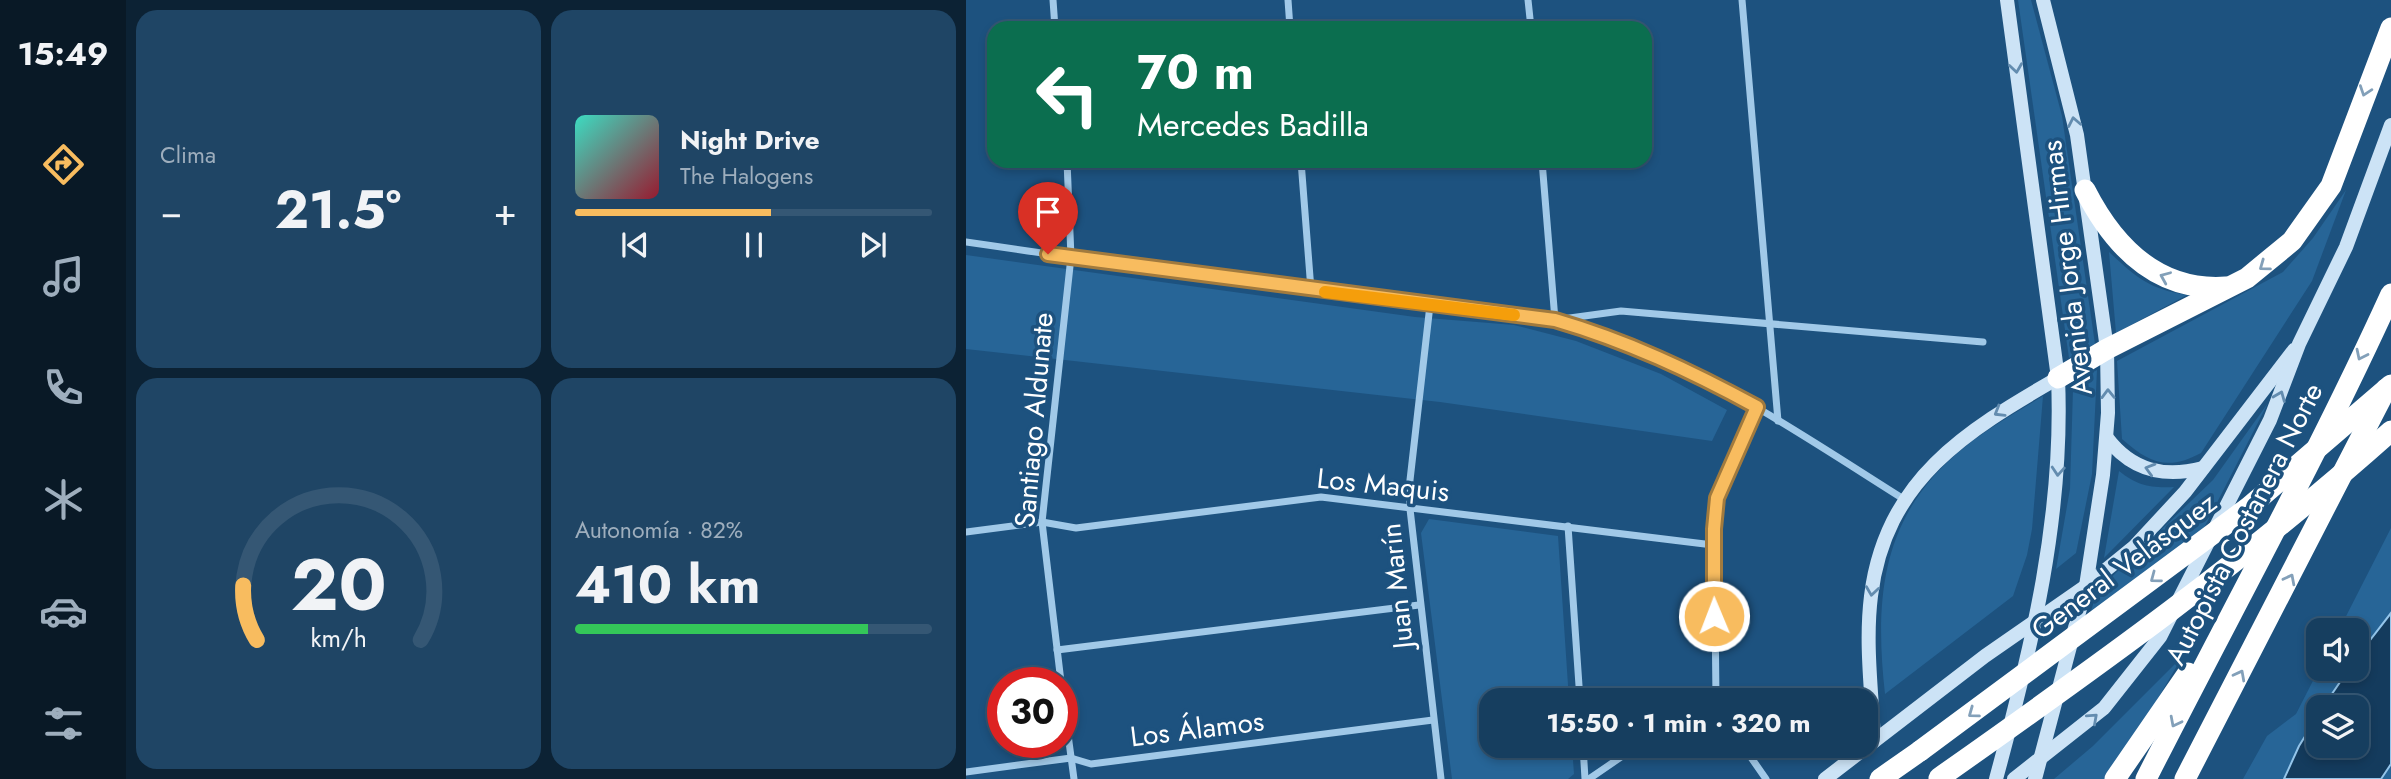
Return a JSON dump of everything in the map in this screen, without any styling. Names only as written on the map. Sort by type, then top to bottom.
[{"type":"highway","points":[[2058,378],[2107,349],[2232,287],[2278,256],[2319,207],[2340,163],[2391,28]]},
{"type":"highway","points":[[2085,190],[2118,242],[2146,268],[2187,284],[2232,287]]},
{"type":"highway","name":"Autopista Costanera Norte","points":[[2146,779],[2227,618],[2287,509],[2391,294]]},
{"type":"highway","points":[[2185,779],[2391,379]]},
{"type":"highway","name":"General Velásquez","points":[[1880,779],[2249,507],[2391,385]]},
{"type":"highway","points":[[1938,779],[2133,642],[2232,566],[2391,431]]},
{"type":"highway","points":[[2115,779],[2227,618]]},
{"type":"street","points":[[1053,0],[1054,21]]},
{"type":"street","points":[[1288,0],[1290,21]]},
{"type":"street","points":[[1528,0],[1530,21]]},
{"type":"street","points":[[1742,0],[1778,421]]},
{"type":"street","name":"Avenida Jorge Hirmas","points":[[1996,779],[2035,620],[2056,500],[2060,429],[2058,378],[2007,0]]},
{"type":"street","name":"Avenida Jorge Hirmas","points":[[2035,779],[2086,586],[2107,438],[2107,349],[2085,190],[2068,93],[2043,0]]},
{"type":"street","points":[[2014,779],[2104,708],[2141,665],[2160,637],[2259,445],[2299,344],[2346,247],[2391,125]]},
{"type":"street","name":"Santiago Aldunate","points":[[1059,667],[1042,522],[1071,257],[1067,168]]},
{"type":"street","points":[[1302,168],[1311,290]]},
{"type":"street","points":[[1543,168],[1555,320]]},
{"type":"street","points":[[966,242],[1311,290],[1555,320],[1603,334],[1676,364],[1757,407],[1905,499]]},
{"type":"street","name":"Juan Marín","points":[[1430,305],[1410,480],[1410,509],[1441,779]]},
{"type":"street","points":[[1555,320],[1621,311],[1983,342]]},
{"type":"street","points":[[1878,737],[2035,620],[2086,586],[2153,529],[2299,344]]},
{"type":"street","points":[[1870,688],[1871,598],[1882,547],[1905,499],[1931,465],[1964,436],[2058,378]]},
{"type":"street","points":[[1716,688],[1713,545],[1717,498],[1757,407]]},
{"type":"street","points":[[2107,438],[2124,457],[2151,471],[2181,472],[2203,468]]},
{"type":"street","name":"Los Maquis","points":[[966,531],[1042,522],[1076,528],[1321,496],[1713,545]]},
{"type":"street","points":[[1568,526],[1579,688]]},
{"type":"street","points":[[1057,650],[1419,605]]},
{"type":"street","name":"Los Álamos","points":[[966,772],[1071,758],[1091,764],[1433,720]]},
{"type":"street","points":[[1071,758],[1074,779]]},
{"type":"street","points":[[1584,758],[1587,779],[1619,758]]},
{"type":"street","points":[[1751,758],[1766,779]]},
{"type":"street","points":[[1825,779],[1851,758]]},
{"type":"shaded area","points":[[2018,0],[2031,0],[2062,116],[2095,344],[2069,358]]},
{"type":"shaded area","points":[[2346,190],[2312,281],[2201,453],[2179,462],[2159,462],[2141,454],[2122,439],[2117,361],[2283,272],[2313,238]]},
{"type":"shaded area","points":[[2109,252],[2153,286],[2187,295],[2116,333]]},
{"type":"shaded area","points":[[966,255],[1415,317],[1514,325],[1576,341],[1661,374],[1727,410],[1712,441],[1440,402],[966,349]]},
{"type":"shaded area","points":[[2097,370],[2092,474],[2076,553],[2056,569],[2070,489],[2073,389],[2084,377]]},
{"type":"shaded area","points":[[2043,396],[2032,529],[2027,555],[2013,596],[1885,694],[1881,623],[1884,589],[1890,558],[1901,527],[1916,499],[1938,472],[1966,446]]},
{"type":"shaded area","points":[[2268,403],[2204,528],[2091,612],[2096,592],[2213,480]]},
{"type":"shaded area","points":[[2119,471],[2145,485],[2174,487],[2104,558]]},
{"type":"shaded area","points":[[1429,519],[1558,536],[1568,688],[1479,688],[1479,758],[1573,758],[1574,774],[1568,779],[1452,779],[1421,533]]},
{"type":"shaded area","points":[[2391,528],[2391,779],[2243,779],[2267,736],[2296,714],[2313,681],[2369,681],[2369,618],[2345,618]]},
{"type":"shaded area","points":[[2391,613],[2391,764],[2381,779],[2284,779],[2306,735],[2306,758],[2369,758],[2369,695],[2331,695],[2341,681],[2369,681],[2369,641]]},
{"type":"shaded area","points":[[2182,657],[2111,779],[2054,779],[2093,746]]},
{"type":"slow traffic","points":[[1325,292],[1514,315]]},
{"type":"route","points":[[1048,254],[1555,320],[1603,334],[1686,368],[1757,407],[1717,498],[1714,512],[1714,616]]}]
